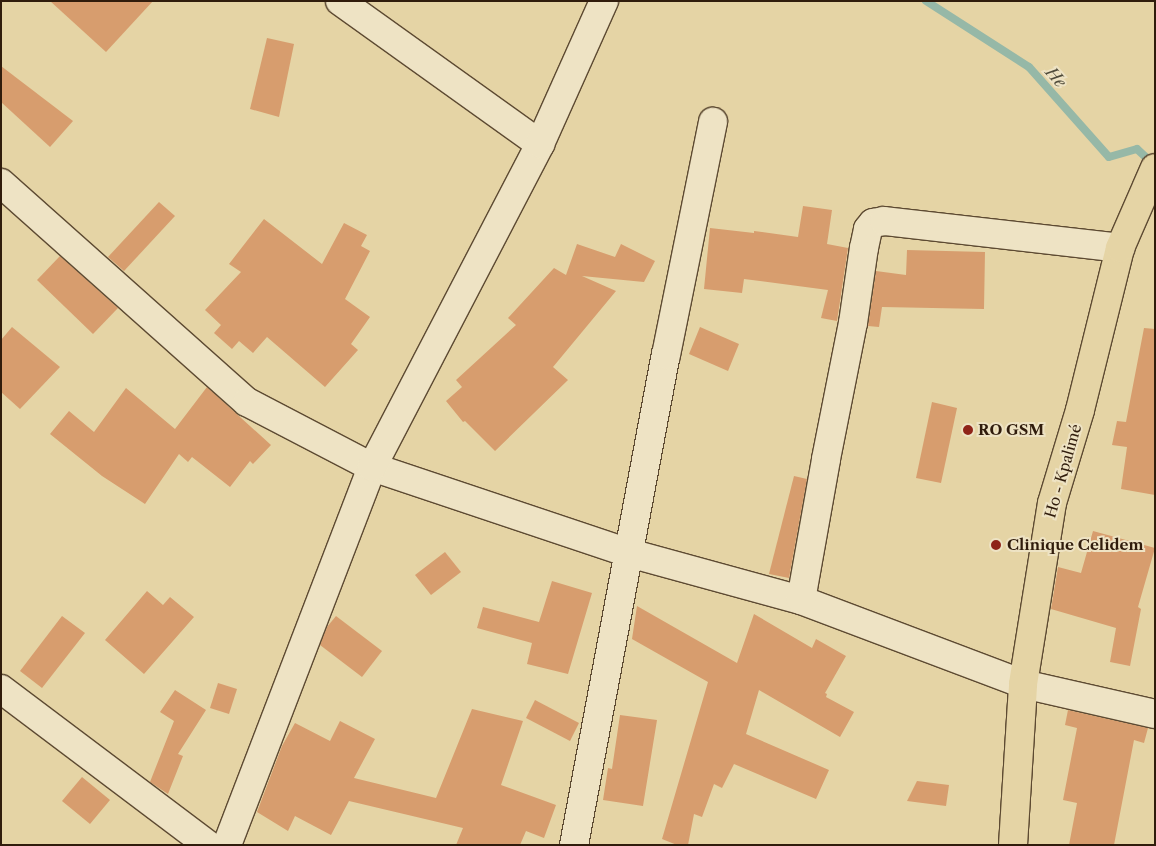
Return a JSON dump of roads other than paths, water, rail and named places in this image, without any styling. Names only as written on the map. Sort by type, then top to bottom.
[{"type":"main road","name":"Ho - Kpalimé","points":[[1013,845],[1023,684],[1052,503],[1080,410],[1120,248],[1155,168]]},
{"type":"street","points":[[340,1],[540,144]]},
{"type":"street","points":[[227,845],[372,467],[540,144],[604,1]]},
{"type":"street","points":[[574,845],[713,122]]},
{"type":"street","points":[[1,184],[247,402],[372,467],[629,553],[801,600],[1023,684],[1155,714]]},
{"type":"street","points":[[801,600],[853,323],[864,248],[868,229],[873,223],[884,221],[1120,248]]},
{"type":"street","points":[[1,689],[208,845]]},
{"type":"waterway","name":"He","points":[[926,1],[1029,67],[1109,157],[1137,149],[1153,164]]},
{"type":"place","name":"RO GSM","points":[[968,430]]},
{"type":"place","name":"Clinique Celidem","points":[[996,545]]}]
